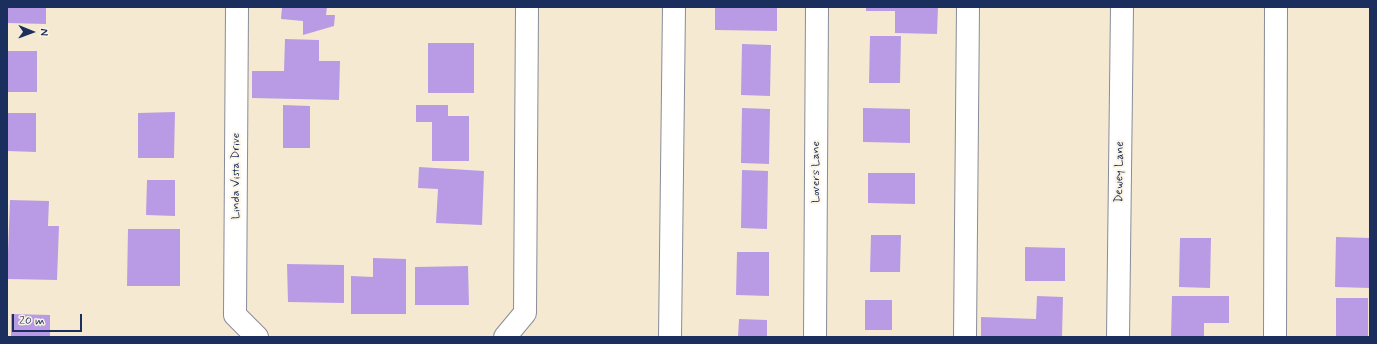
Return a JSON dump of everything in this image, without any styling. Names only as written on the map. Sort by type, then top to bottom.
[{"type":"street","name":"Linda Vista Drive","points":[[237,7],[235,315],[257,337]]},
{"type":"street","points":[[505,337],[525,313],[527,7]]},
{"type":"street","points":[[670,337],[674,7]]},
{"type":"street","name":"Lovers Lane","points":[[815,337],[817,7]]},
{"type":"street","points":[[965,337],[968,7]]},
{"type":"street","name":"Dewey Lane","points":[[1118,337],[1122,7]]},
{"type":"street","points":[[1275,337],[1276,7]]},
{"type":"building","points":[[7,7],[46,7],[46,24],[7,23]]},
{"type":"building","points":[[282,7],[327,7],[326,15],[335,15],[334,26],[303,35],[303,21],[281,19]]},
{"type":"building","points":[[715,7],[777,7],[777,31],[715,30]]},
{"type":"building","points":[[866,7],[938,7],[937,34],[895,33],[895,11],[866,11]]},
{"type":"building","points":[[870,36],[901,36],[900,83],[869,83]]},
{"type":"building","points":[[285,39],[319,40],[319,61],[340,61],[339,100],[252,98],[252,71],[284,71]]},
{"type":"building","points":[[428,43],[474,43],[474,93],[428,93]]},
{"type":"building","points":[[742,44],[771,45],[770,96],[741,95]]},
{"type":"building","points":[[7,51],[37,51],[37,92],[7,92]]},
{"type":"building","points":[[283,105],[310,106],[310,148],[283,148]]},
{"type":"building","points":[[416,105],[448,105],[448,116],[469,116],[469,161],[432,161],[432,122],[416,122]]},
{"type":"building","points":[[742,108],[770,109],[769,164],[741,163]]},
{"type":"building","points":[[863,108],[910,109],[910,143],[863,142]]},
{"type":"building","points":[[175,112],[174,158],[138,158],[138,113]]},
{"type":"building","points":[[7,113],[36,113],[36,152],[7,151]]},
{"type":"building","points":[[419,167],[484,171],[482,225],[436,223],[438,189],[418,188]]},
{"type":"building","points":[[742,170],[768,171],[767,229],[741,228]]},
{"type":"building","points":[[868,173],[915,173],[915,204],[868,203]]},
{"type":"building","points":[[147,180],[175,180],[175,216],[146,215]]},
{"type":"building","points":[[10,200],[49,201],[48,226],[59,226],[57,280],[7,279]]},
{"type":"building","points":[[128,229],[180,229],[180,286],[127,286]]},
{"type":"building","points":[[871,235],[901,235],[900,272],[870,272]]},
{"type":"building","points":[[1336,237],[1370,238],[1370,288],[1335,287]]},
{"type":"building","points":[[1180,238],[1211,238],[1210,288],[1179,287]]},
{"type":"building","points":[[1025,247],[1065,248],[1065,281],[1025,281]]},
{"type":"building","points":[[737,252],[769,252],[769,296],[736,295]]},
{"type":"building","points":[[373,258],[406,259],[406,314],[351,314],[351,276],[373,277]]},
{"type":"building","points":[[287,264],[344,265],[344,303],[288,302]]},
{"type":"building","points":[[468,266],[469,305],[415,305],[415,267]]},
{"type":"building","points":[[1037,296],[1063,297],[1062,337],[981,337],[981,317],[1036,319]]},
{"type":"building","points":[[1172,296],[1229,296],[1229,323],[1204,323],[1204,337],[1171,337]]},
{"type":"building","points":[[1336,298],[1368,298],[1368,337],[1336,337]]},
{"type":"building","points":[[865,300],[892,300],[892,330],[865,330]]},
{"type":"building","points":[[11,314],[50,315],[50,337],[11,337]]},
{"type":"building","points":[[739,319],[767,320],[767,337],[738,337]]}]
